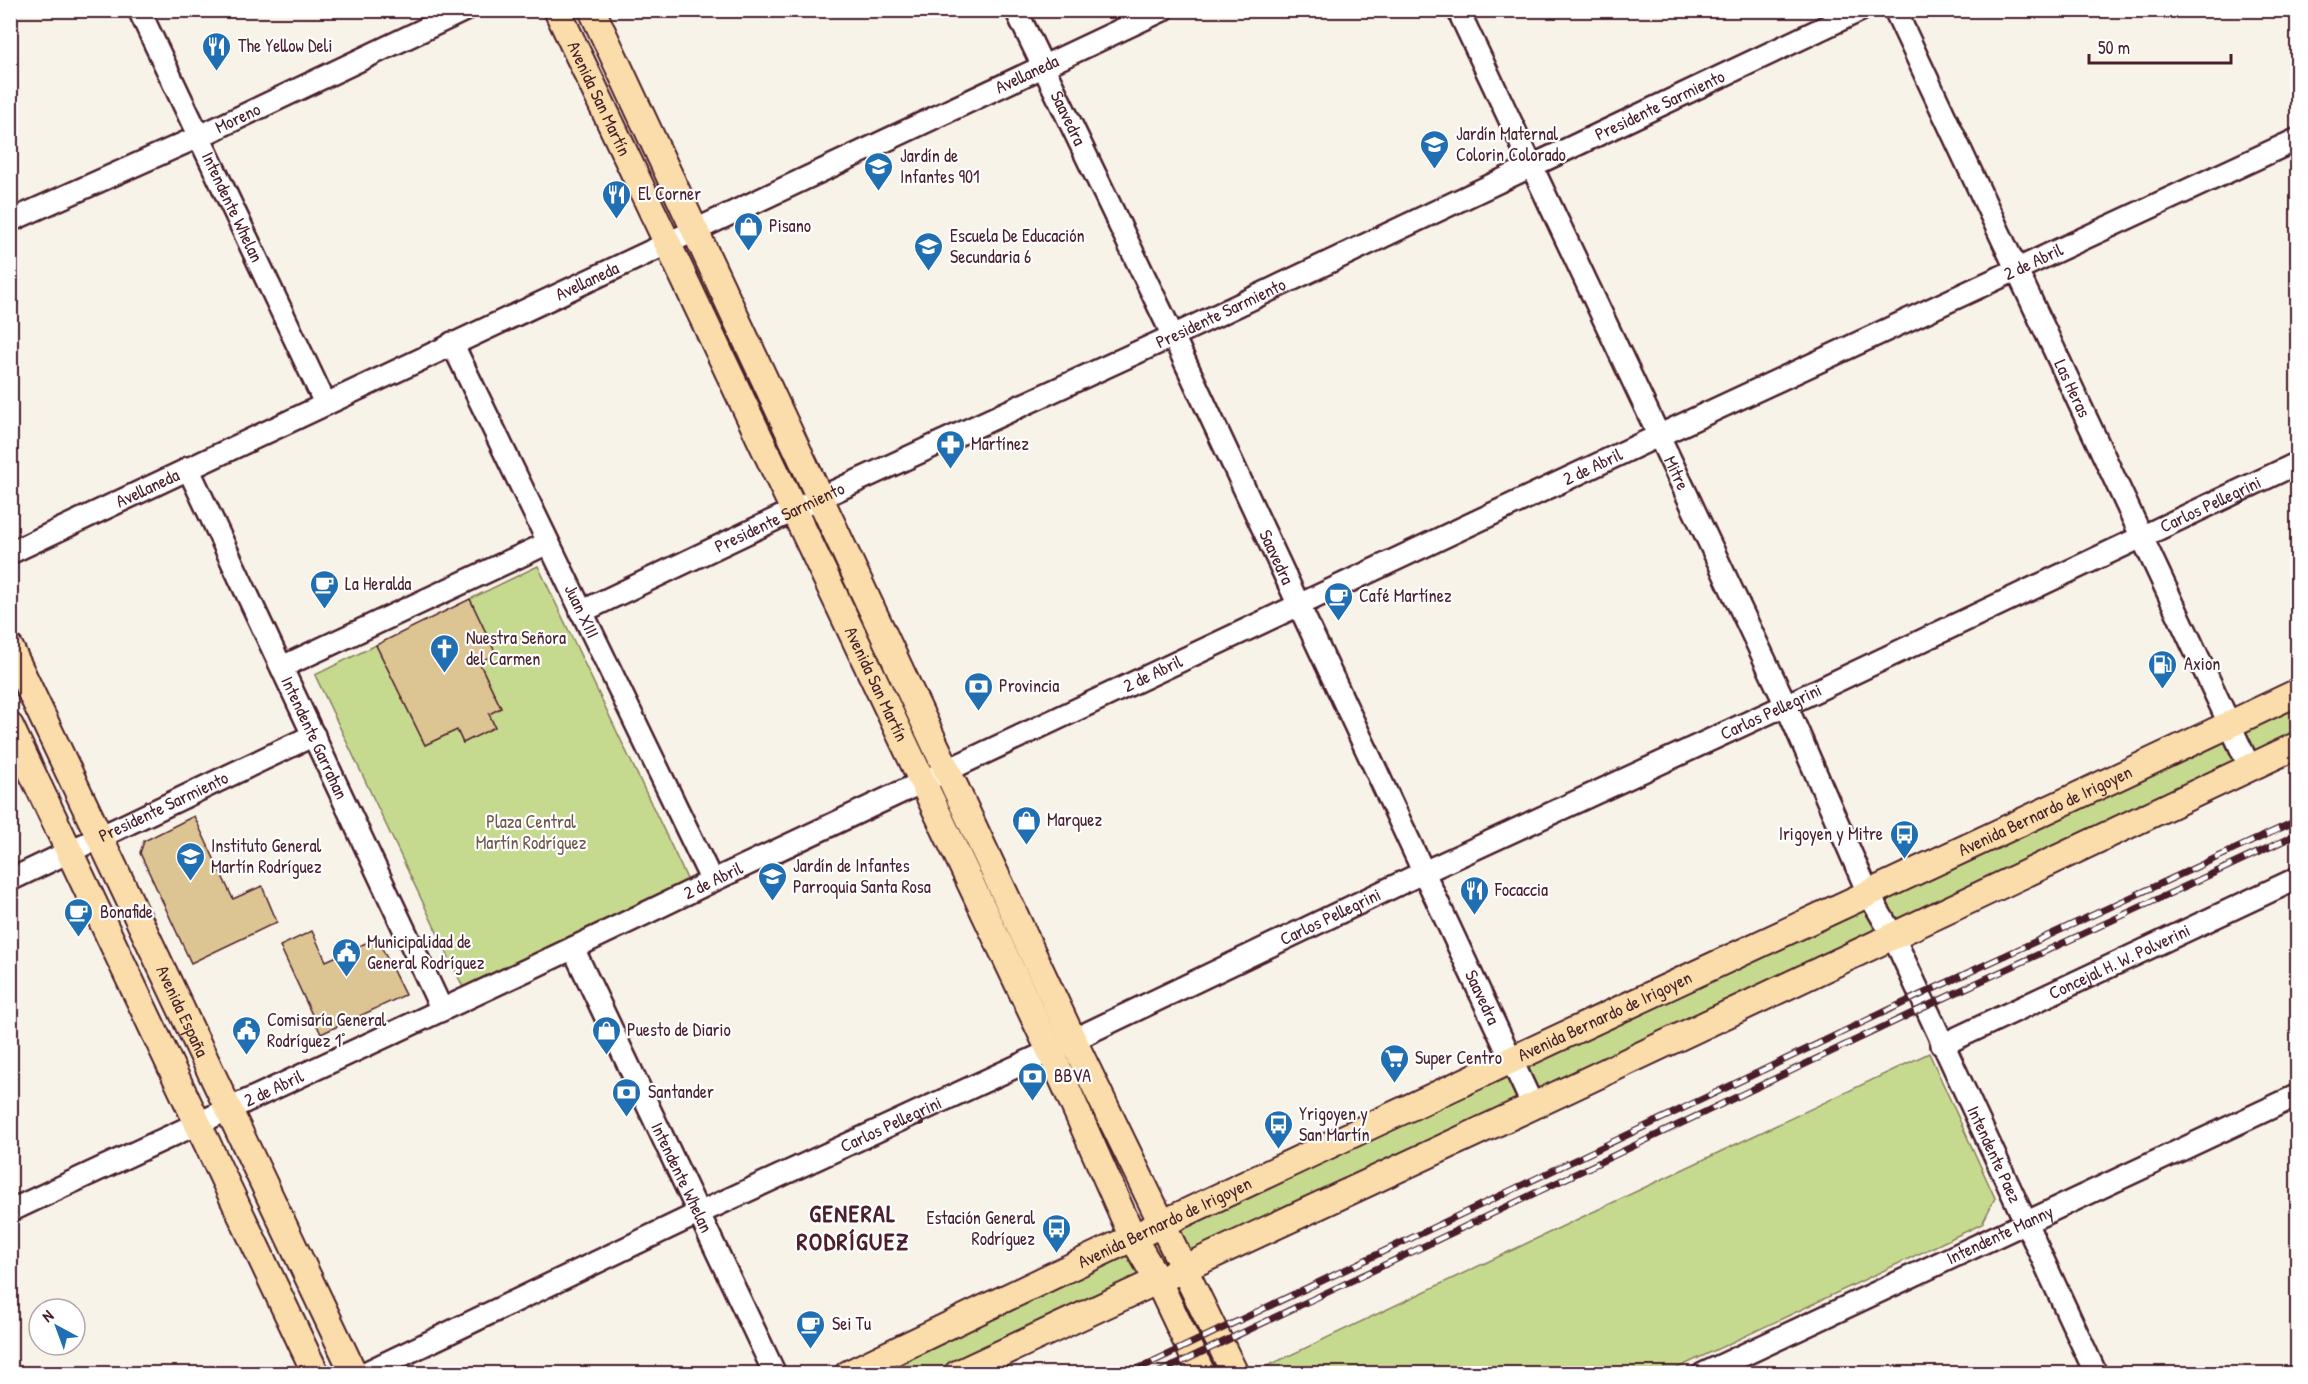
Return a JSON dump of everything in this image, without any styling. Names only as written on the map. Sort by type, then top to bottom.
[{"type":"main road","name":"Avenida San Martín","points":[[557,10],[665,243],[1050,1051],[1132,1238],[1157,1280],[1198,1365]]},
{"type":"main road","name":"Avenida San Martín","points":[[592,10],[1073,1040],[1235,1374]]},
{"type":"main road","name":"Avenida España","points":[[10,648],[354,1374]]},
{"type":"main road","name":"Avenida Bernardo de Irigoyen","points":[[848,1374],[1132,1238],[1869,895],[2298,692]]},
{"type":"main road","name":"Avenida España","points":[[10,726],[316,1374]]},
{"type":"main road","points":[[957,1374],[1533,1106],[2298,745]]},
{"type":"street","name":"Intendente Whelan","points":[[139,10],[325,403]]},
{"type":"street","name":"Moreno","points":[[10,220],[198,137],[465,10]]},
{"type":"street","name":"Saavedra","points":[[1016,10],[1173,336],[1422,873],[1533,1106]]},
{"type":"street","name":"Avellaneda","points":[[10,553],[1162,10]]},
{"type":"street","name":"Mitre","points":[[1458,10],[1786,705],[1869,895],[1893,936]]},
{"type":"street","name":"Presidente Sarmiento","points":[[581,612],[820,498],[1173,336],[1861,10]]},
{"type":"street","name":"Las Heras","points":[[1895,10],[2015,271],[2250,768]]},
{"type":"street","name":"2 de Abril","points":[[10,1211],[228,1107],[442,1010],[711,881],[922,784],[1659,436],[2298,139]]},
{"type":"street","name":"Juan XIII","points":[[452,343],[711,881]]},
{"type":"street","name":"Carlos Pellegrini","points":[[363,1374],[697,1214],[1050,1051],[1422,873],[1786,705],[2298,463]]},
{"type":"street","name":"Intendente Garrahan","points":[[188,468],[442,1010]]},
{"type":"street","points":[[282,667],[548,543]]},
{"type":"street","name":"Presidente Sarmiento","points":[[10,880],[315,735]]},
{"type":"street","name":"Concejal H. W. Polverini","points":[[1942,1045],[2298,878]]},
{"type":"street","name":"Intendente Paez","points":[[1893,936],[2096,1374]]},
{"type":"street","name":"Intendente Whelan","points":[[573,948],[697,1214],[775,1374]]},
{"type":"street","name":"Intendente Manny","points":[[1703,1374],[2298,1095]]},
{"type":"green space","name":"Plaza Central Martín Rodríguez","points":[[538,566],[688,881],[463,987],[315,675],[376,645],[425,745],[457,730],[463,743],[495,727],[489,714],[501,708],[479,662],[496,654],[470,599]]},
{"type":"green space","points":[[2297,692],[2297,745],[957,1373],[848,1374]]},
{"type":"green space","points":[[1929,1053],[1995,1198],[1982,1224],[1667,1373],[1265,1373],[1263,1368]]},
{"type":"building","points":[[470,599],[496,654],[479,662],[501,708],[489,714],[495,727],[463,743],[457,730],[425,745],[376,645]]},
{"type":"building","points":[[194,816],[233,899],[262,886],[277,922],[191,963],[140,853],[144,841]]},
{"type":"building","name":"Municipalidad de General Rodríguez","points":[[312,931],[326,961],[377,938],[405,995],[321,1034],[280,946]]},
{"type":"railway","points":[[1127,1374],[1920,995],[2298,820]]},
{"type":"railway","points":[[1156,1374],[1925,1007],[2298,834]]},
{"type":"place","name":"The Yellow Deli","points":[[217,72]]},
{"type":"place","name":"Jardín Maternal Colorin Colorado","points":[[1435,170]]},
{"type":"place","name":"Jardín de Infantes 901","points":[[879,192]]},
{"type":"place","name":"El Corner","points":[[617,220]]},
{"type":"place","name":"Pisano","points":[[748,252]]},
{"type":"place","name":"Escuela De Educación Secundaria 6","points":[[929,272]]},
{"type":"place","name":"Martínez","points":[[950,470]]},
{"type":"place","name":"La Heralda","points":[[324,610]]},
{"type":"place","name":"Café Martínez","points":[[1338,622]]},
{"type":"place","name":"Nuestra Señora del Carmen","points":[[445,674]]},
{"type":"place","name":"Axion","points":[[2163,690]]},
{"type":"place","name":"Provincia","points":[[978,712]]},
{"type":"place","name":"Marquez","points":[[1026,846]]},
{"type":"place","name":"Irigoyen y Mitre","points":[[1904,860]]},
{"type":"place","name":"Instituto General Martín Rodríguez","points":[[190,882]]},
{"type":"place","name":"Jardín de Infantes Parroquia Santa Rosa","points":[[772,902]]},
{"type":"place","name":"Focaccia","points":[[1474,916]]},
{"type":"place","name":"Bonafide","points":[[79,938]]},
{"type":"place","name":"Municipalidad de General Rodríguez","points":[[346,978]]},
{"type":"place","name":"Comisaría General Rodríguez 1°","points":[[246,1056]]},
{"type":"place","name":"Puesto de Diario","points":[[606,1056]]},
{"type":"place","name":"Super Centro","points":[[1394,1084]]},
{"type":"place","name":"BBVA","points":[[1033,1102]]},
{"type":"place","name":"Santander","points":[[627,1118]]},
{"type":"place","name":"Yrigoyen y San Martín","points":[[1278,1150]]},
{"type":"place","name":"Estación General Rodríguez","points":[[1056,1254]]},
{"type":"place","name":"Sei Tu","points":[[811,1350]]},
{"type":"district","name":"GENERAL RODRÍGUEZ","points":[[853,1228]]}]
